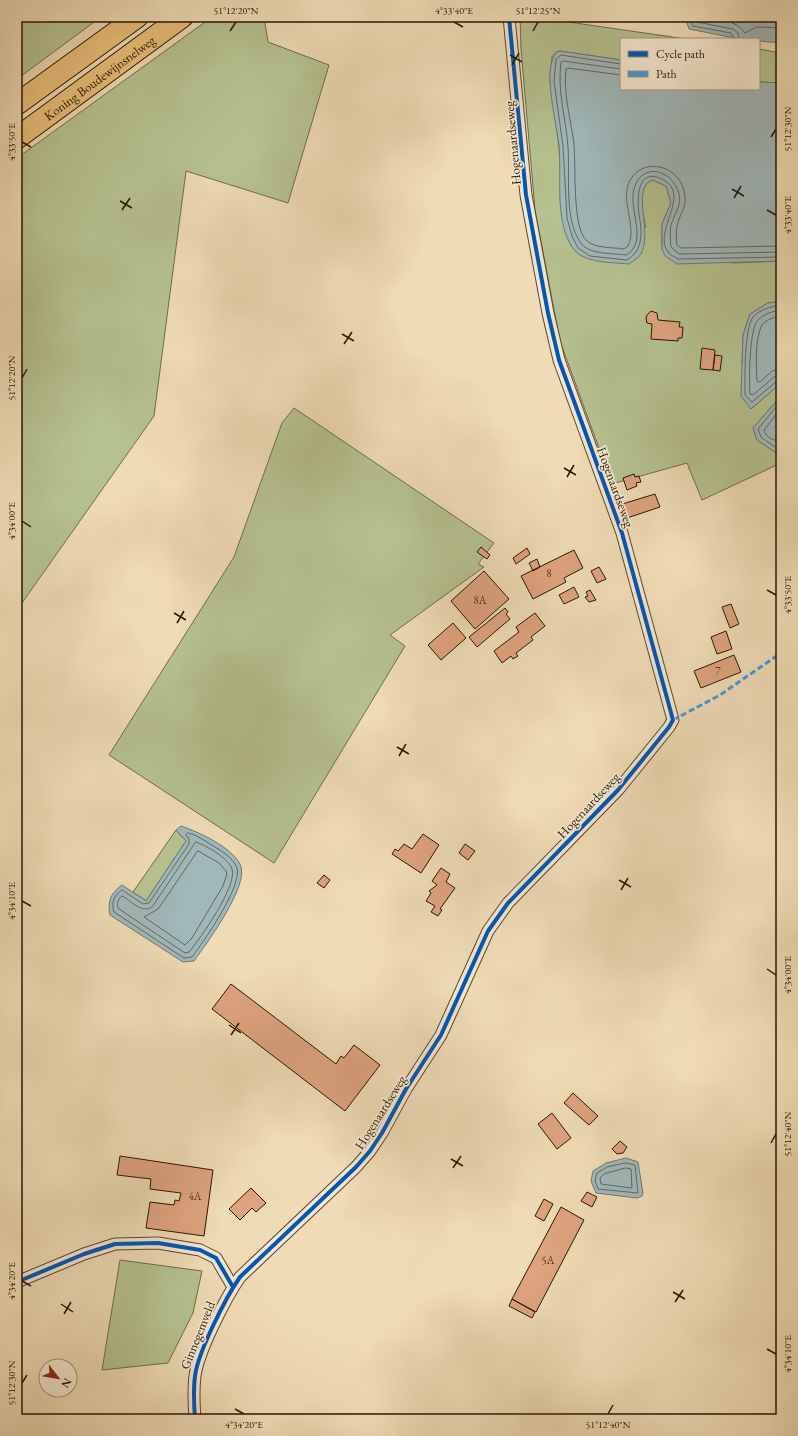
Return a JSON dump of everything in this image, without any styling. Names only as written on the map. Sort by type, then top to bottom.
[{"type":"highway","name":"Koning Boudewijnsnelweg","points":[[17,104],[137,17]]},
{"type":"highway","name":"Koning Boudewijnsnelweg","points":[[17,138],[182,17]]},
{"type":"street","name":"Hogenaardseweg","points":[[232,1287],[240,1276],[356,1167],[370,1151],[382,1133],[406,1089],[441,1035],[488,931],[508,903],[618,790],[673,720],[622,533],[559,360],[526,195],[509,17]]},
{"type":"street","points":[[17,1282],[84,1254],[115,1244],[158,1243],[200,1250],[216,1258],[232,1287]]},
{"type":"street","name":"Ginnegemveld","points":[[195,1419],[193,1391],[195,1375],[211,1332],[232,1287]]},
{"type":"green space","points":[[17,17],[101,17],[17,79]]},
{"type":"green space","points":[[212,17],[264,17],[268,42],[329,65],[288,203],[186,171],[154,416],[17,610],[17,158]]},
{"type":"green space","points":[[520,17],[534,17],[679,38],[620,38],[620,60],[560,51],[556,52],[552,57],[550,81],[559,147],[563,219],[572,247],[576,251],[646,227],[642,208],[642,195],[643,189],[652,180],[666,186],[671,203],[662,224],[662,249],[733,263],[781,261],[781,301],[768,303],[750,314],[743,335],[742,364],[751,409],[781,383],[781,396],[753,428],[757,440],[775,452],[781,449],[781,463],[702,500],[687,463],[612,484],[560,341],[535,210],[521,49]]},
{"type":"green space","points":[[760,49],[781,53],[781,83],[760,82]]},
{"type":"green space","points":[[294,408],[494,543],[478,564],[484,567],[390,635],[405,646],[274,863],[109,755],[234,557],[282,423]]},
{"type":"green space","points":[[176,830],[186,841],[146,901],[133,892]]},
{"type":"green space","points":[[120,1260],[202,1271],[193,1313],[168,1363],[102,1370]]},
{"type":"water","points":[[685,17],[781,17],[781,43],[760,41],[760,38],[735,38],[689,29]]},
{"type":"water","points":[[560,51],[620,60],[620,90],[760,90],[760,82],[781,83],[781,261],[677,264],[665,256],[662,249],[662,224],[671,203],[666,186],[652,180],[646,185],[643,192],[642,202],[645,235],[644,245],[641,254],[638,257],[629,264],[598,261],[583,257],[577,253],[566,236],[561,210],[560,157],[552,105],[550,74],[552,62],[556,52]]},
{"type":"water","points":[[781,301],[781,383],[751,409],[741,396],[743,335],[750,314],[768,303]]},
{"type":"water","points":[[781,396],[781,449],[775,452],[757,440],[753,428]]},
{"type":"water","points":[[181,826],[205,836],[230,852],[240,864],[242,873],[233,899],[217,928],[194,961],[183,962],[110,915],[109,910],[110,901],[113,894],[122,885],[146,901],[186,841],[176,830]]},
{"type":"water","points":[[626,1158],[638,1162],[643,1193],[642,1196],[637,1198],[596,1193],[591,1181],[593,1171],[606,1163]]},
{"type":"building","points":[[651,311],[657,313],[658,320],[680,322],[679,327],[683,327],[682,338],[678,338],[678,341],[651,339],[652,324],[647,323],[646,318]]},
{"type":"building","points":[[702,348],[715,350],[713,370],[700,369]]},
{"type":"building","points":[[715,355],[722,356],[720,371],[713,370]]},
{"type":"building","points":[[634,474],[635,477],[639,476],[641,482],[636,483],[637,486],[627,490],[623,478]]},
{"type":"building","points":[[655,494],[660,507],[624,519],[619,505]]},
{"type":"building","points":[[481,547],[490,555],[487,559],[477,552]]},
{"type":"building","points":[[527,548],[530,554],[516,564],[513,558]]},
{"type":"building","points":[[574,550],[583,568],[564,578],[566,582],[533,599],[521,576]]},
{"type":"building","points":[[537,559],[540,567],[533,571],[529,563]]},
{"type":"building","points":[[599,567],[606,579],[597,583],[591,571]]},
{"type":"building","points":[[484,571],[509,599],[475,629],[451,601]]},
{"type":"building","points":[[574,587],[579,597],[564,604],[559,595]]},
{"type":"building","points":[[590,590],[596,600],[589,602],[585,597],[588,596],[586,592]]},
{"type":"building","points":[[731,604],[739,624],[730,628],[722,607]]},
{"type":"building","points":[[505,608],[508,612],[506,614],[510,619],[477,647],[469,637]]},
{"type":"building","points":[[535,613],[545,626],[531,637],[533,640],[516,653],[518,656],[513,659],[511,656],[502,663],[494,651],[519,632],[516,627]]},
{"type":"building","points":[[453,623],[466,638],[441,660],[428,645]]},
{"type":"building","points":[[726,631],[732,649],[717,654],[711,637]]},
{"type":"building","points":[[734,655],[741,672],[701,688],[694,671]]},
{"type":"building","points":[[423,834],[439,845],[421,873],[392,854],[395,849],[398,851],[404,844],[412,849]]},
{"type":"building","points":[[465,844],[475,851],[468,860],[459,853]]},
{"type":"building","points":[[441,868],[450,874],[446,882],[455,888],[440,909],[442,910],[438,916],[431,912],[435,906],[426,901],[431,893],[429,891],[437,885],[432,881]]},
{"type":"building","points":[[324,875],[330,880],[324,888],[317,883]]},
{"type":"building","points":[[231,984],[336,1064],[341,1056],[344,1058],[354,1045],[380,1065],[345,1111],[212,1009]]},
{"type":"building","points":[[573,1093],[598,1116],[589,1125],[564,1103]]},
{"type":"building","points":[[552,1113],[571,1138],[557,1149],[538,1124]]},
{"type":"building","points":[[620,1141],[627,1147],[623,1153],[617,1154],[612,1149]]},
{"type":"building","points":[[120,1156],[213,1170],[204,1236],[146,1228],[150,1202],[174,1205],[175,1200],[179,1201],[181,1193],[150,1189],[151,1179],[117,1175]]},
{"type":"building","points":[[251,1188],[266,1203],[256,1212],[252,1208],[240,1220],[229,1209]]},
{"type":"building","points":[[587,1192],[597,1197],[592,1207],[581,1201]]},
{"type":"building","points":[[544,1199],[553,1204],[544,1221],[535,1216]]},
{"type":"building","points":[[561,1207],[584,1220],[536,1312],[512,1299]]},
{"type":"building","points":[[512,1299],[535,1312],[532,1318],[509,1306]]},
{"type":"building","points":[[181,1414],[183,1419],[166,1419]]},
{"type":"marked path","points":[[673,720],[720,695],[781,653]]},
{"type":"cycle path","points":[[195,1419],[194,1387],[197,1366],[201,1353],[213,1325],[240,1277],[356,1167],[370,1151],[382,1133],[406,1089],[441,1035],[488,931],[508,903],[618,790],[673,720],[622,533],[559,360],[548,313],[526,195],[509,17]]},
{"type":"cycle path","points":[[17,1282],[84,1254],[115,1244],[158,1243],[200,1250],[216,1258],[233,1287]]}]
